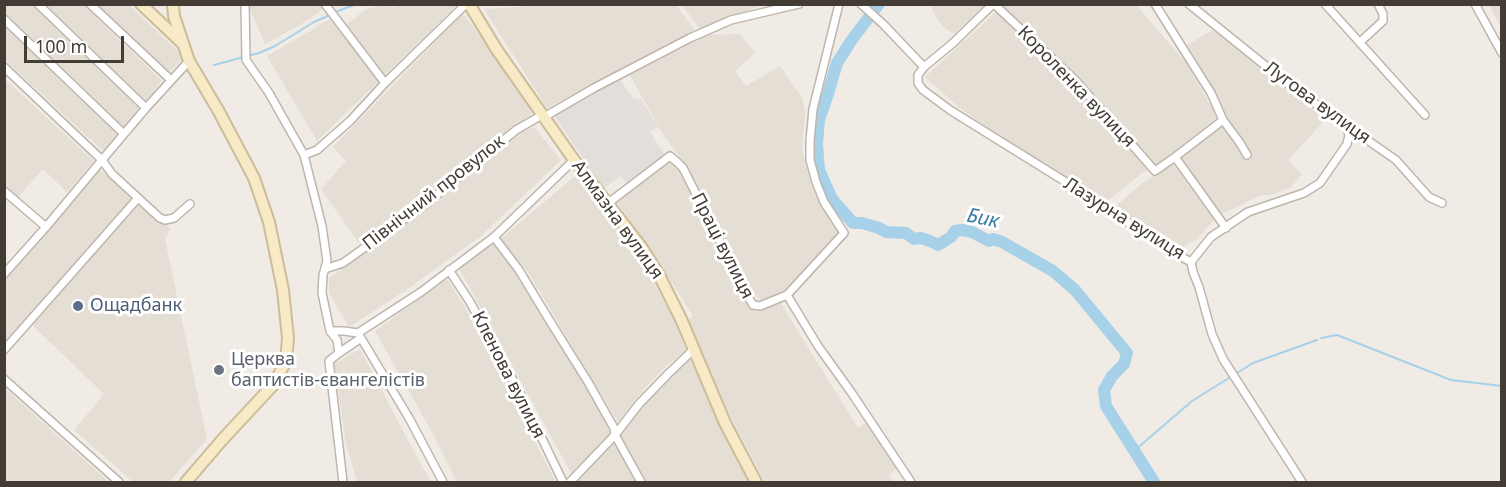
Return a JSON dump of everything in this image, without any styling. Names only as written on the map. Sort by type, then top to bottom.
[{"type":"main road","points":[[141,4],[183,44]]},
{"type":"main road","points":[[173,4],[174,16],[189,61],[254,178],[269,222],[283,290],[288,339],[286,361],[274,384],[186,483]]},
{"type":"main road","name":"Алмазна вулиця","points":[[467,4],[496,50],[606,204],[642,248],[660,277],[681,319],[725,423],[756,483]]},
{"type":"street","points":[[38,4],[146,108]]},
{"type":"street","points":[[90,4],[171,80]]},
{"type":"street","points":[[245,4],[246,60],[269,93],[304,155],[326,248],[327,261],[322,293],[330,331],[337,340],[339,353]]},
{"type":"street","points":[[325,4],[385,83]]},
{"type":"street","points":[[304,155],[317,150],[350,121],[385,83],[467,4]]},
{"type":"street","name":"Північний провулок","points":[[325,269],[343,263],[427,204],[516,130],[690,38],[731,20],[800,4]]},
{"type":"street","points":[[839,4],[813,110],[810,160],[824,202],[844,233],[787,295],[818,346],[911,483]]},
{"type":"street","points":[[861,5],[884,25],[924,68],[993,4]]},
{"type":"street","name":"Короленка вулиця","points":[[993,4],[1076,81],[1155,171],[1175,157]]},
{"type":"street","points":[[1155,4],[1211,93],[1223,120],[1247,156]]},
{"type":"street","name":"Лугова вулиця","points":[[1189,4],[1293,88],[1396,160],[1429,197],[1442,203]]},
{"type":"street","points":[[1325,4],[1425,115]]},
{"type":"street","points":[[1360,42],[1383,21],[1383,14],[1378,4]]},
{"type":"street","points":[[1475,4],[1502,53]]},
{"type":"street","points":[[4,19],[124,134]]},
{"type":"street","points":[[4,274],[189,61]]},
{"type":"street","points":[[4,67],[160,218],[165,220],[174,218],[190,204]]},
{"type":"street","name":"Лазурна вулиця","points":[[924,68],[918,75],[918,83],[923,90],[950,110],[1106,207],[1167,249],[1191,262],[1212,334],[1223,359],[1302,483]]},
{"type":"street","points":[[1223,120],[1175,157],[1226,228]]},
{"type":"street","points":[[1191,262],[1211,237],[1248,212],[1304,193],[1320,183],[1347,144],[1349,135],[1346,126]]},
{"type":"street","name":"Праці вулиця","points":[[606,204],[670,156],[683,168],[753,305],[760,306],[787,295]]},
{"type":"street","points":[[343,482],[329,361],[494,237],[574,160]]},
{"type":"street","points":[[4,191],[46,227]]},
{"type":"street","points":[[4,350],[138,198]]},
{"type":"street","points":[[494,237],[519,270],[588,381],[614,428],[615,435],[640,483]]},
{"type":"street","name":"Кленова вулиця","points":[[449,270],[470,302],[520,393],[563,483]]},
{"type":"street","points":[[330,331],[344,331],[360,336],[409,418],[443,483]]},
{"type":"street","points":[[570,483],[615,435],[639,404],[693,350]]},
{"type":"street","points":[[4,380],[119,483]]},
{"type":"shaded area","points":[[399,4],[457,5],[385,75],[347,24],[365,10],[379,6],[395,7]]},
{"type":"shaded area","points":[[571,4],[676,5],[695,30],[547,108],[484,9]]},
{"type":"shaded area","points":[[931,4],[985,5],[954,34],[942,26]]},
{"type":"shaded area","points":[[4,5],[33,5],[140,108],[123,129],[5,15]]},
{"type":"shaded area","points":[[44,5],[83,5],[162,81],[146,101]]},
{"type":"shaded area","points":[[98,5],[129,5],[184,57],[170,72]]},
{"type":"shaded area","points":[[251,5],[319,5],[323,9],[300,25],[265,44],[249,7]]},
{"type":"shaded area","points":[[682,5],[762,5],[700,29]]},
{"type":"shaded area","points":[[1003,5],[1136,5],[1187,64],[1217,117],[1156,166],[1091,93]]},
{"type":"shaded area","points":[[1489,5],[1501,5],[1501,27]]},
{"type":"shaded area","points":[[996,12],[1055,66],[1149,168],[1106,202],[1004,139],[961,109],[925,77]]},
{"type":"shaded area","points":[[463,13],[533,112],[434,192],[360,245],[321,189],[346,161],[333,147]]},
{"type":"shaded area","points":[[330,19],[379,81],[317,141],[267,56]]},
{"type":"shaded area","points":[[5,25],[118,134],[103,151],[5,60]]},
{"type":"shaded area","points":[[1212,30],[1326,119],[1288,160],[1302,174],[1290,188],[1259,196],[1220,215],[1179,158],[1222,125],[1244,158],[1250,155],[1188,45]]},
{"type":"shaded area","points":[[740,34],[755,53],[735,71],[746,86],[780,66],[803,99],[805,114],[802,149],[807,170],[815,194],[839,233],[787,289],[763,302],[750,291],[685,165],[659,128],[630,75],[708,35]]},
{"type":"shaded area","points":[[620,80],[634,99],[641,99],[658,127],[650,132],[665,155],[627,184],[621,176],[604,188],[554,116],[590,94]]},
{"type":"shaded area","points":[[7,81],[94,161],[67,192],[43,169],[18,197],[5,185],[4,84]]},
{"type":"shaded area","points":[[534,127],[561,160],[481,236],[406,290],[349,327],[329,293],[329,278],[438,201],[491,155],[521,133]]},
{"type":"shaded area","points":[[669,161],[679,169],[745,300],[755,312],[780,302],[858,428],[868,422],[898,467],[889,475],[894,482],[765,482],[705,364],[688,320],[693,316],[616,201]]},
{"type":"shaded area","points":[[1173,164],[1214,220],[1197,239],[1180,249],[1115,207],[1141,184]]},
{"type":"shaded area","points":[[99,169],[134,199],[5,346],[5,280]]},
{"type":"shaded area","points":[[577,174],[634,247],[671,314],[686,350],[665,367],[645,388],[618,422],[528,272],[502,243],[502,238]]},
{"type":"shaded area","points":[[138,204],[171,229],[165,239],[207,439],[169,482],[133,482],[74,430],[104,394],[31,324]]},
{"type":"shaded area","points":[[493,243],[513,266],[591,392],[611,434],[572,475],[459,268]]},
{"type":"shaded area","points":[[447,279],[466,309],[556,482],[457,482],[433,434],[375,331]]},
{"type":"shaded area","points":[[360,349],[431,482],[357,482],[346,443],[334,364]]},
{"type":"shaded area","points":[[689,359],[749,482],[647,482],[619,434]]},
{"type":"shaded area","points":[[5,388],[52,431],[109,482],[5,482]]},
{"type":"shaded area","points":[[613,441],[637,482],[577,482],[576,480]]},
{"type":"waterway","points":[[335,12],[357,4]]},
{"type":"waterway","name":"Бик","points":[[879,4],[837,63],[819,120],[817,144],[819,170],[832,199],[853,223],[862,223],[886,232],[906,233],[914,239],[921,238],[938,245],[951,237],[955,231],[962,230],[972,232],[989,241],[993,239],[1002,242],[1053,271],[1075,290],[1127,353],[1124,364],[1112,376],[1104,390],[1106,406],[1154,482]]},
{"type":"waterway","points":[[214,65],[259,53],[330,15]]},
{"type":"waterway","points":[[1321,338],[1337,335],[1451,380],[1502,386]]},
{"type":"waterway","points":[[1134,451],[1192,401],[1253,363],[1317,340]]},
{"type":"place","name":"Ощадбанк","points":[[78,306]]},
{"type":"place","name":"Церква баптистів-євангелістів","points":[[219,370]]}]
